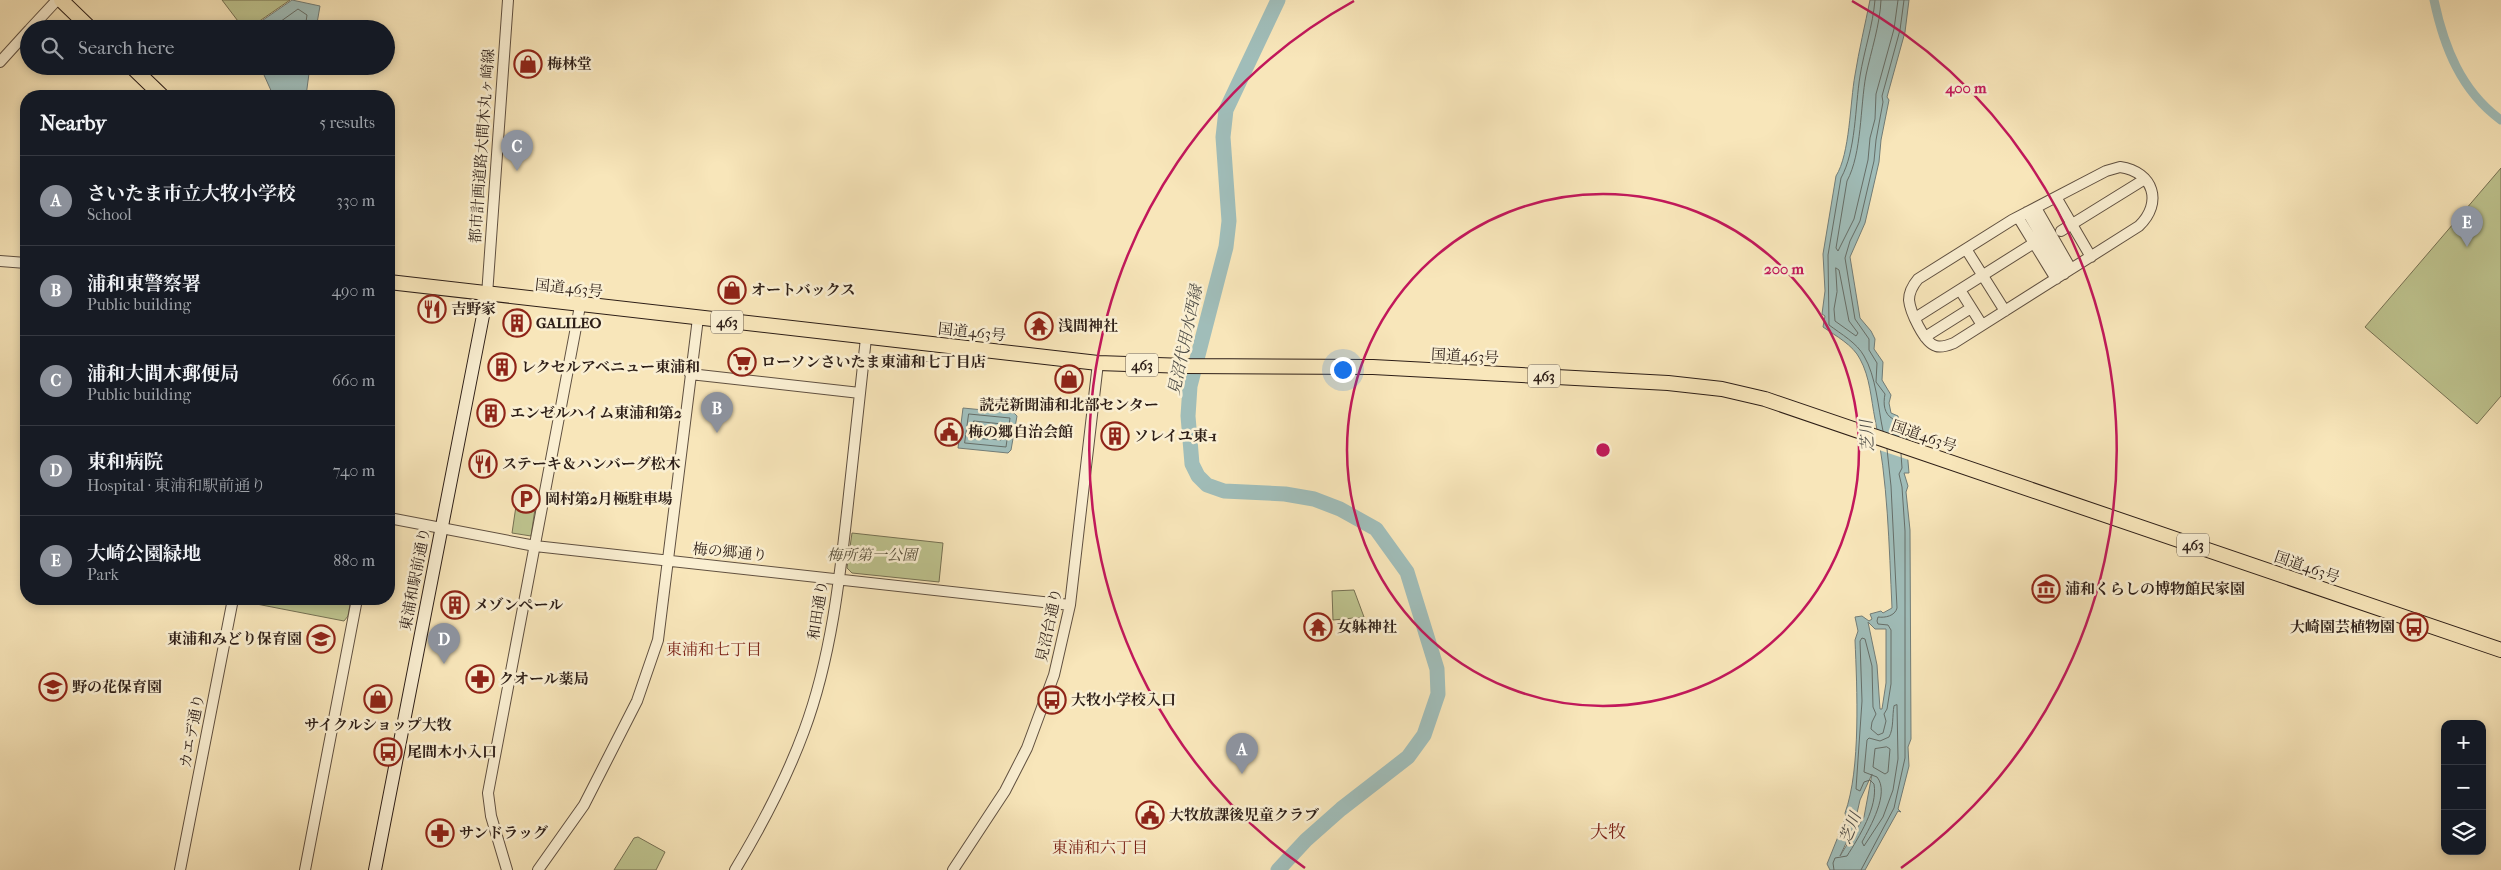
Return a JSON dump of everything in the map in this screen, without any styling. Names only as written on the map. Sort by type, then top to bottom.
[{"type":"highway","points":[[61,0],[82,20]]},
{"type":"highway","points":[[140,75],[156,90]]},
{"type":"highway","name":"国道463号","points":[[395,283],[580,306],[1098,362],[1202,367],[1374,367],[1696,386],[1758,397],[2501,650]]},
{"type":"main road","name":"東浦和駅前通り","points":[[375,870],[487,295]]},
{"type":"street","points":[[38,20],[57,0]]},
{"type":"street","name":"都市計画道路大間木丸ヶ崎線","points":[[487,295],[508,0]]},
{"type":"street","points":[[0,62],[20,39]]},
{"type":"street","points":[[2112,168],[2129,168],[2145,179],[2153,195],[2150,211],[2144,221],[2091,257],[1954,342],[1942,347],[1932,344],[1915,318],[1909,301],[1914,283],[2027,212],[2056,197],[2112,168]]},
{"type":"street","points":[[2061,231],[2145,179]]},
{"type":"street","points":[[2056,197],[2091,257]]},
{"type":"street","points":[[2027,212],[2034,243],[2064,274]]},
{"type":"street","points":[[2027,212],[2064,274]]},
{"type":"street","points":[[1915,318],[2034,243]]},
{"type":"street","points":[[1966,249],[2004,311]]},
{"type":"street","points":[[0,261],[20,263]]},
{"type":"street","points":[[1960,290],[1982,325]]},
{"type":"street","points":[[507,870],[491,816],[488,793],[580,306]]},
{"type":"street","points":[[1926,337],[1971,308]]},
{"type":"street","points":[[538,870],[584,805],[636,701],[658,640],[698,318]]},
{"type":"street","name":"和田通り","points":[[735,870],[779,792],[804,730],[820,680],[831,632],[839,578],[866,338]]},
{"type":"street","name":"見沼台通り","points":[[953,870],[988,819],[1027,748],[1054,675],[1070,605],[1098,362]]},
{"type":"street","points":[[690,374],[860,393]]},
{"type":"street","name":"梅の郷通り","points":[[395,519],[535,546],[668,562],[839,578],[1070,605]]},
{"type":"street","name":"カエデ通り","points":[[180,870],[232,605]]},
{"type":"street","points":[[305,870],[357,605]]},
{"type":"green space","points":[[222,0],[290,0],[261,20],[237,20]]},
{"type":"green space","points":[[2501,168],[2501,396],[2477,424],[2365,327]]},
{"type":"green space","points":[[516,506],[535,509],[531,536],[512,533]]},
{"type":"green space","name":"梅所第一公園","points":[[852,533],[943,543],[939,582],[852,573],[847,568]]},
{"type":"green space","points":[[1354,590],[1364,617],[1333,620],[1332,591]]},
{"type":"green space","points":[[262,605],[350,605],[348,616],[344,621]]},
{"type":"green space","points":[[638,837],[665,852],[656,870],[614,870],[634,838]]},
{"type":"water","points":[[292,0],[320,6],[318,20],[263,20]]},
{"type":"water","name":"芝川","points":[[1870,0],[1909,0],[1905,32],[1887,97],[1889,100],[1881,140],[1879,162],[1865,223],[1850,257],[1860,318],[1871,331],[1875,339],[1874,349],[1883,362],[1882,380],[1891,395],[1889,403],[1891,413],[1898,416],[1900,428],[1904,433],[1909,433],[1910,436],[1906,439],[1909,473],[1904,473],[1908,486],[1906,492],[1910,530],[1911,739],[1908,747],[1909,766],[1898,809],[1901,812],[1898,811],[1865,870],[1830,870],[1827,864],[1846,817],[1845,813],[1854,774],[1857,728],[1855,640],[1858,631],[1855,617],[1862,616],[1869,621],[1872,619],[1870,614],[1881,611],[1883,613],[1892,608],[1883,466],[1868,381],[1863,366],[1853,349],[1823,327],[1825,316],[1822,314],[1825,291],[1823,254],[1836,176],[1841,166],[1847,141],[1855,75]],"holes":[[[1868,622],[1875,629],[1886,629],[1886,683],[1882,709],[1880,709],[1877,665]],[[1872,774],[1864,817],[1840,856],[1854,826],[1860,800]]]},
{"type":"water","points":[[264,75],[309,75],[307,90],[271,90]]},
{"type":"water","points":[[963,408],[1014,413],[1017,416],[1011,450],[1008,453],[958,448]]},
{"type":"pier","points":[[1878,432],[1909,441],[1909,460],[1879,450]]},
{"type":"waterway","name":"見沼代用水西縁","points":[[1278,0],[1226,110],[1223,137],[1229,221],[1226,247],[1190,386],[1188,416],[1192,464],[1198,476],[1207,485],[1224,491],[1285,494],[1314,499],[1340,509],[1376,529],[1407,572],[1437,669],[1438,694],[1424,735],[1408,757],[1341,809],[1306,840],[1278,870]]},
{"type":"waterway","points":[[2434,0],[2443,34],[2456,67],[2475,96],[2501,120]]},
{"type":"place","name":"梅林堂","points":[[528,64]]},
{"type":"place","name":"浦和大間木郵便局","points":[[517,171]]},
{"type":"place","name":"大崎公園緑地","points":[[2467,247]]},
{"type":"place","name":"オートバックス","points":[[732,290]]},
{"type":"place","name":"吉野家","points":[[432,309]]},
{"type":"place","name":"GALILEO","points":[[517,323]]},
{"type":"place","name":"浅間神社","points":[[1039,326]]},
{"type":"place","name":"ローソンさいたま東浦和七丁目店","points":[[742,362]]},
{"type":"place","name":"レクセルアベニュー東浦和","points":[[502,367]]},
{"type":"place","name":"読売新聞浦和北部センター","points":[[1069,379]]},
{"type":"place","name":"エンゼルハイム東浦和第2","points":[[491,413]]},
{"type":"place","name":"梅の郷自治会館","points":[[949,432]]},
{"type":"place","name":"浦和東警察署","points":[[717,433]]},
{"type":"place","name":"ソレイユ東-1","points":[[1115,436]]},
{"type":"place","name":"ステーキ＆ハンバーグ松木","points":[[483,464]]},
{"type":"place","name":"岡村第2月極駐車場","points":[[526,499]]},
{"type":"place","name":"浦和くらしの博物館民家園","points":[[2046,589]]},
{"type":"place","name":"メゾンペール","points":[[455,605]]},
{"type":"place","name":"女躰神社","points":[[1318,627]]},
{"type":"place","name":"大崎園芸植物園","points":[[2414,627]]},
{"type":"place","name":"東浦和みどり保育園","points":[[321,639]]},
{"type":"place","name":"東和病院","points":[[444,664]]},
{"type":"place","name":"クオール薬局","points":[[480,679]]},
{"type":"place","name":"野の花保育園","points":[[53,687]]},
{"type":"place","name":"サイクルショップ大牧","points":[[378,699]]},
{"type":"place","name":"大牧小学校入口","points":[[1052,700]]},
{"type":"place","name":"尾間木小入口","points":[[388,752]]},
{"type":"place","name":"さいたま市立大牧小学校","points":[[1242,774]]},
{"type":"place","name":"大牧放課後児童クラブ","points":[[1150,815]]},
{"type":"place","name":"サンドラッグ","points":[[440,833]]},
{"type":"district","name":"東浦和七丁目","points":[[714,649]]},
{"type":"district","name":"大牧","points":[[1608,832]]},
{"type":"district","name":"東浦和六丁目","points":[[1100,847]]}]
